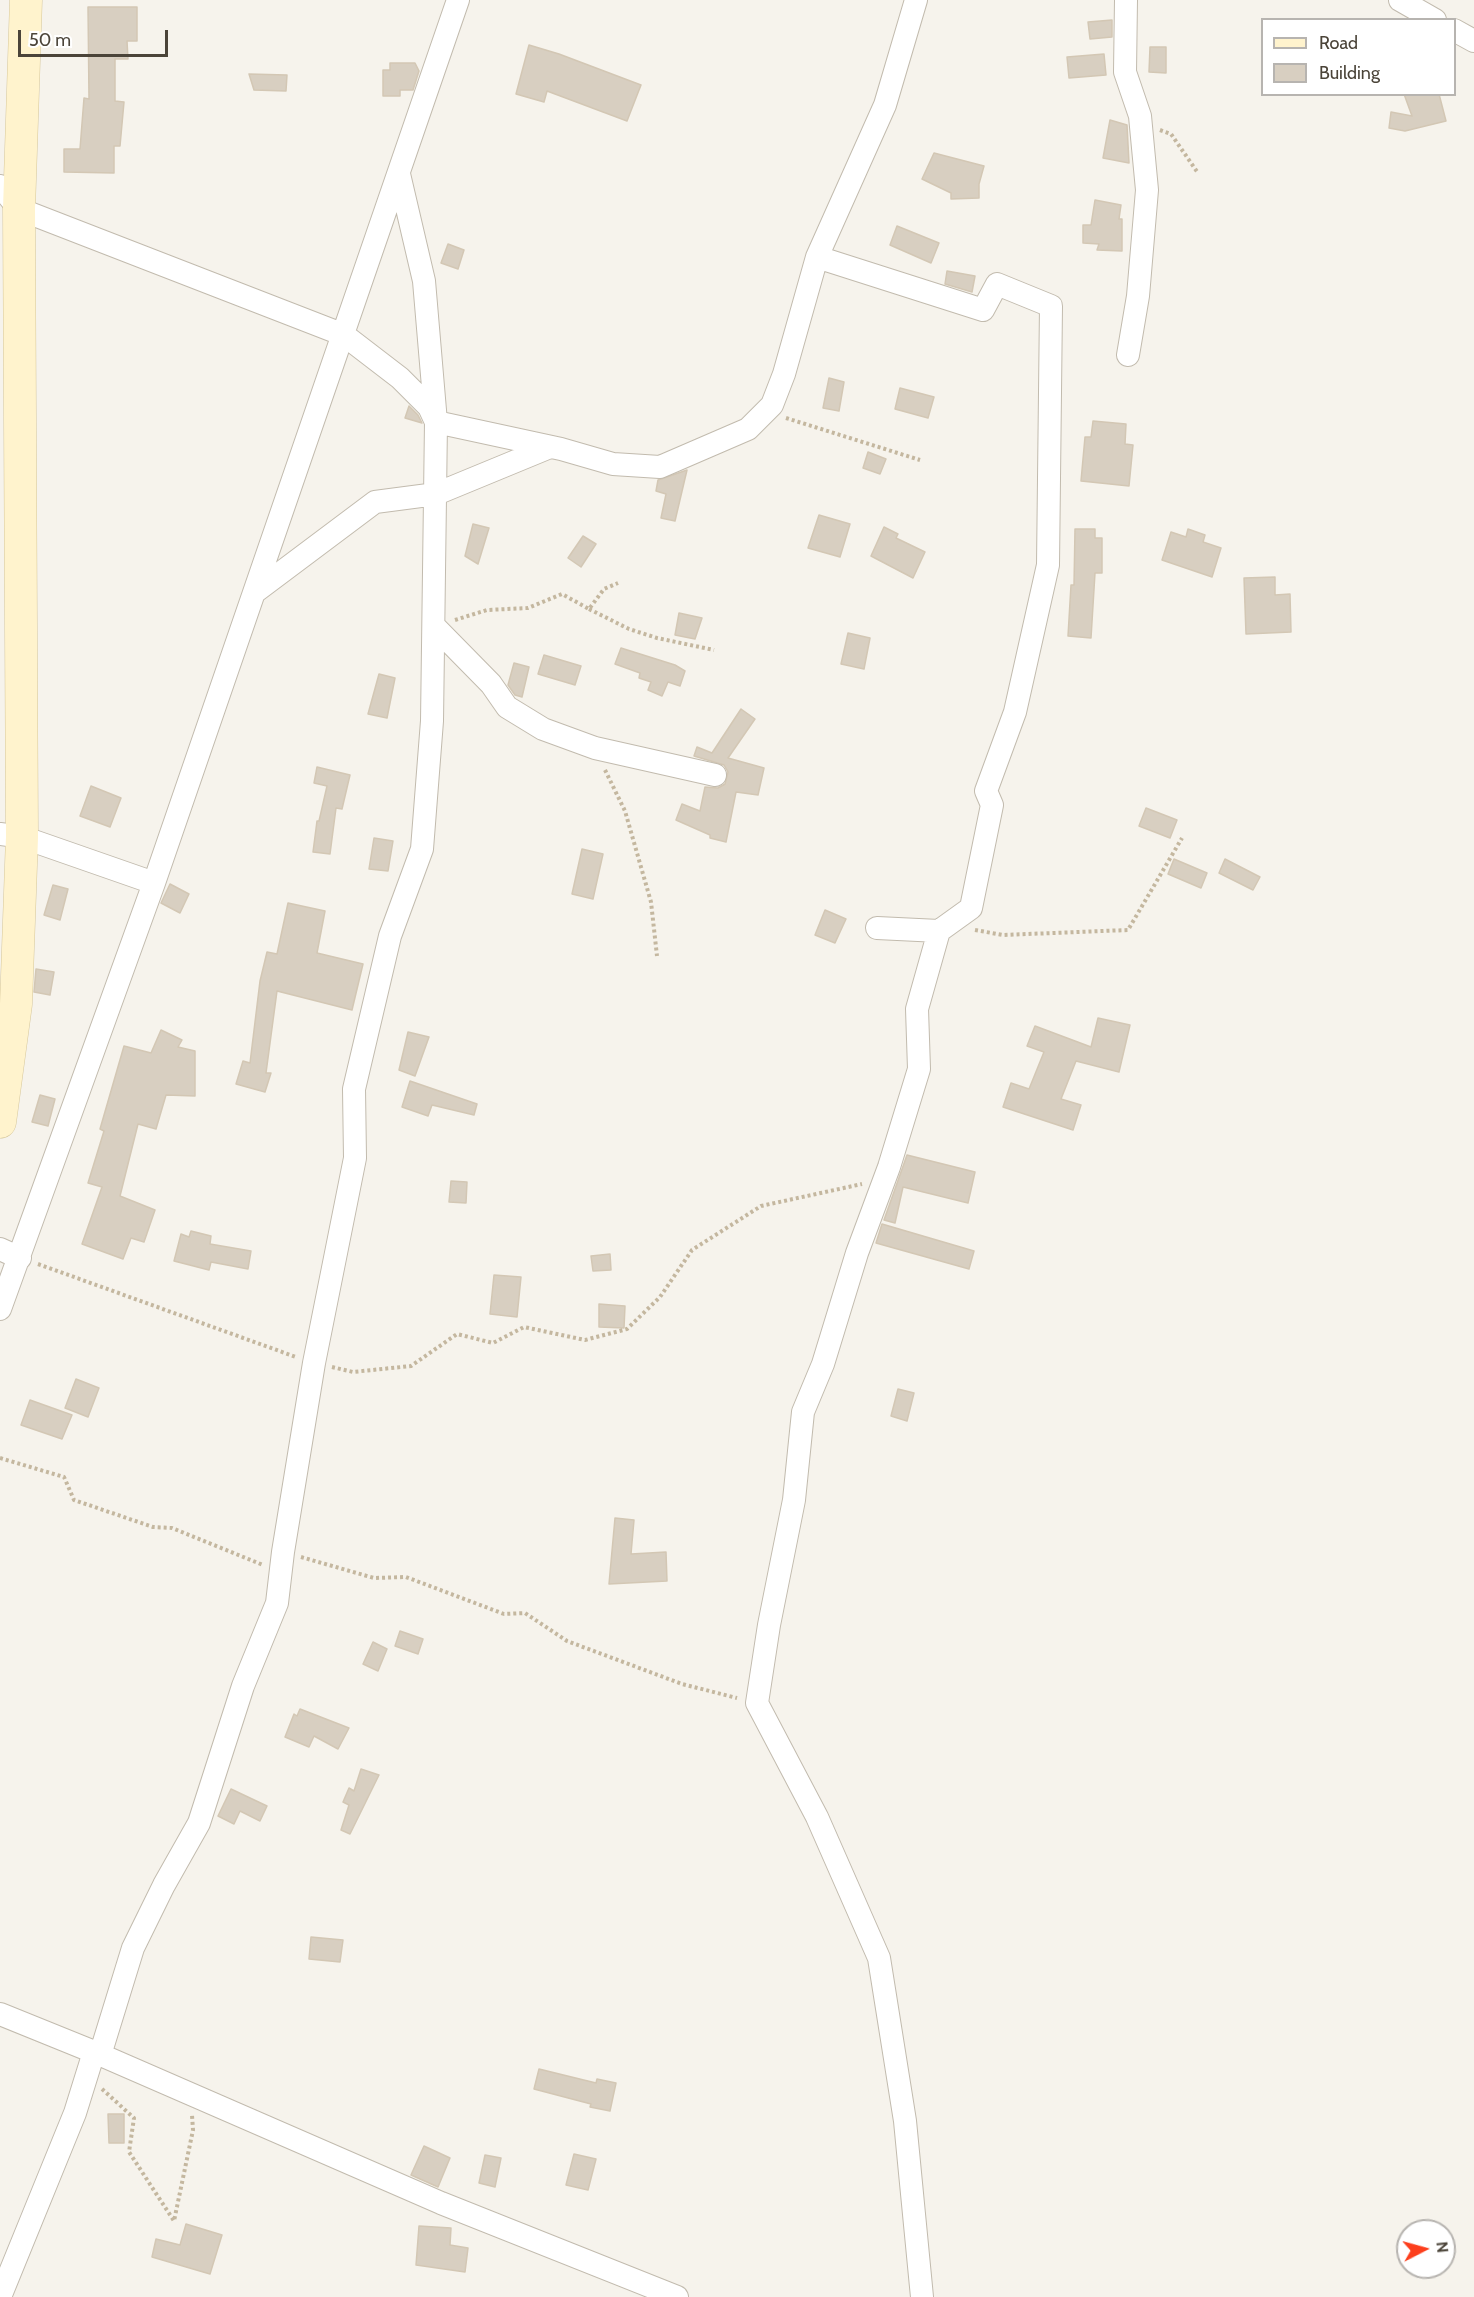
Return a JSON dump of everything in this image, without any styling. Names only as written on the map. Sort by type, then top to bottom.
[{"type":"main road","points":[[0,1122],[16,1004],[11,836],[9,197],[26,0]]},
{"type":"street","points":[[0,1309],[10,1253],[154,883],[459,0]]},
{"type":"street","points":[[436,422],[550,447],[614,464],[660,467],[748,429],[772,405],[784,374],[817,257],[885,105],[916,0]]},
{"type":"street","points":[[1126,0],[1125,72],[1140,121],[1148,190],[1138,296],[1128,355]]},
{"type":"street","points":[[1400,0],[1432,18]]},
{"type":"street","points":[[1456,31],[1474,41]]},
{"type":"street","points":[[0,2297],[59,2155],[133,1948],[164,1885],[199,1823],[243,1686],[277,1603],[314,1363],[355,1158],[354,1089],[390,936],[422,849],[432,721],[436,422],[424,281],[399,174]]},
{"type":"street","points":[[9,197],[344,335],[400,378],[429,407],[436,422]]},
{"type":"street","points":[[817,257],[982,310],[997,284],[1051,306],[1048,565],[1015,712],[986,790],[992,805],[971,908],[943,928],[877,928]]},
{"type":"street","points":[[255,592],[375,502],[436,494],[550,447]]},
{"type":"street","points":[[434,626],[491,684],[507,707],[543,729],[595,748],[715,776]]},
{"type":"street","points":[[11,836],[154,883]]},
{"type":"street","points":[[922,2297],[905,2121],[879,1958],[817,1817],[757,1703],[769,1625],[794,1500],[803,1412],[823,1364],[857,1252],[884,1180],[919,1069],[917,1009],[943,928]]},
{"type":"street","points":[[0,2014],[97,2053],[441,2203],[677,2297]]},
{"type":"path","points":[[1140,121],[1171,134],[1198,173]]},
{"type":"path","points":[[765,411],[920,460]]},
{"type":"path","points":[[589,609],[604,589],[618,583]]},
{"type":"path","points":[[434,626],[487,610],[528,609],[562,594],[639,632],[714,650]]},
{"type":"path","points":[[595,748],[625,811],[651,902],[657,956]]},
{"type":"path","points":[[943,928],[1003,935],[1128,930],[1182,838]]},
{"type":"path","points":[[633,1324],[660,1297],[692,1250],[761,1206],[884,1180]]},
{"type":"path","points":[[0,1458],[64,1477],[74,1500],[153,1527],[172,1528],[282,1562],[374,1578],[405,1577],[504,1614],[525,1613],[567,1641],[682,1684],[757,1703]]},
{"type":"path","points":[[87,2074],[134,2118],[129,2152],[174,2222],[193,2130],[190,2093]]},
{"type":"building","points":[[88,7],[137,7],[137,41],[127,41],[128,59],[115,59],[115,101],[124,102],[120,146],[114,146],[114,173],[64,172],[64,149],[80,149],[84,98],[89,99]]},
{"type":"building","points":[[1112,20],[1112,37],[1090,39],[1088,22]]},
{"type":"building","points":[[529,45],[641,85],[627,121],[547,91],[544,102],[516,94]]},
{"type":"building","points":[[1150,47],[1166,47],[1166,73],[1149,72]]},
{"type":"building","points":[[1104,54],[1106,75],[1069,78],[1067,57]]},
{"type":"building","points":[[390,63],[415,63],[419,71],[413,90],[400,90],[400,96],[383,96],[383,70],[390,70]]},
{"type":"building","points":[[249,74],[287,75],[286,91],[254,90]]},
{"type":"building","points":[[1405,96],[1440,96],[1446,121],[1405,131],[1389,128],[1391,112],[1412,116]]},
{"type":"building","points":[[1110,120],[1127,125],[1129,163],[1103,158]]},
{"type":"building","points":[[934,153],[984,166],[979,184],[979,198],[951,199],[951,193],[922,179]]},
{"type":"building","points":[[1095,200],[1121,205],[1119,219],[1122,219],[1122,251],[1097,250],[1099,244],[1083,243],[1083,225],[1091,225]]},
{"type":"building","points":[[897,226],[939,243],[931,263],[890,245]]},
{"type":"building","points":[[448,244],[464,250],[458,269],[441,263]]},
{"type":"building","points":[[947,271],[975,276],[972,292],[945,284]]},
{"type":"building","points":[[829,378],[844,382],[839,411],[823,408]]},
{"type":"building","points":[[900,388],[934,397],[928,418],[895,409]]},
{"type":"building","points":[[409,406],[418,415],[422,423],[405,418]]},
{"type":"building","points":[[1093,421],[1126,424],[1125,444],[1133,445],[1129,486],[1081,481],[1085,437],[1091,437]]},
{"type":"building","points":[[868,452],[886,459],[880,474],[863,468]]},
{"type":"building","points":[[687,470],[675,521],[661,518],[666,494],[656,491],[658,480]]},
{"type":"building","points":[[819,515],[850,524],[840,557],[808,548]]},
{"type":"building","points":[[473,524],[489,528],[478,564],[465,556]]},
{"type":"building","points":[[884,527],[898,534],[896,538],[925,552],[913,578],[871,556]]},
{"type":"building","points":[[1075,529],[1095,529],[1095,538],[1102,538],[1102,573],[1095,573],[1091,638],[1068,636],[1071,585],[1074,585]]},
{"type":"building","points":[[1188,529],[1205,535],[1203,542],[1221,548],[1212,577],[1162,560],[1171,532],[1186,537]]},
{"type":"building","points":[[583,536],[596,544],[581,567],[568,558]]},
{"type":"building","points":[[1275,577],[1275,595],[1290,594],[1291,632],[1246,634],[1244,578]]},
{"type":"building","points":[[679,613],[702,618],[695,639],[675,635]]},
{"type":"building","points":[[848,633],[870,638],[864,669],[841,664]]},
{"type":"building","points":[[621,648],[675,665],[685,671],[680,686],[668,682],[662,696],[648,690],[651,682],[639,678],[640,673],[615,664]]},
{"type":"building","points":[[544,655],[581,666],[575,685],[538,674]]},
{"type":"building","points":[[514,663],[529,667],[522,697],[515,695],[508,685]]},
{"type":"building","points":[[379,674],[395,678],[387,718],[368,714]]},
{"type":"building","points":[[741,709],[755,719],[728,758],[764,768],[758,795],[736,792],[726,842],[710,838],[710,835],[676,820],[682,804],[700,811],[705,787],[718,788],[725,784],[728,772],[724,765],[694,756],[697,747],[712,753]]},
{"type":"building","points":[[317,767],[350,775],[342,809],[336,808],[330,854],[313,852],[317,821],[319,821],[327,786],[314,783]]},
{"type":"building","points":[[91,786],[121,798],[110,827],[80,816]]},
{"type":"building","points":[[1146,808],[1177,820],[1170,838],[1139,826]]},
{"type":"building","points":[[374,838],[393,841],[388,871],[369,869]]},
{"type":"building","points":[[582,849],[603,854],[593,899],[572,894]]},
{"type":"building","points":[[1174,859],[1207,873],[1201,888],[1168,874]]},
{"type":"building","points":[[1225,859],[1260,877],[1253,890],[1219,873]]},
{"type":"building","points":[[170,884],[189,894],[180,913],[161,903]]},
{"type":"building","points":[[53,885],[68,889],[60,920],[44,915]]},
{"type":"building","points":[[288,903],[325,911],[317,953],[363,964],[352,1010],[277,991],[266,1073],[271,1073],[265,1092],[236,1084],[243,1061],[250,1063],[260,981],[267,952],[277,954]]},
{"type":"building","points":[[825,910],[846,919],[835,943],[815,935]]},
{"type":"building","points":[[36,969],[54,972],[50,995],[34,992]]},
{"type":"building","points":[[1098,1018],[1130,1025],[1119,1072],[1076,1061],[1061,1099],[1081,1105],[1073,1130],[1003,1107],[1011,1083],[1029,1089],[1044,1052],[1027,1046],[1035,1026],[1091,1047]]},
{"type":"building","points":[[161,1030],[182,1040],[178,1047],[195,1051],[195,1096],[166,1095],[156,1129],[138,1124],[120,1196],[155,1210],[144,1242],[131,1238],[123,1259],[82,1244],[102,1187],[88,1183],[104,1131],[100,1129],[124,1046],[151,1053]]},
{"type":"building","points":[[408,1032],[429,1037],[415,1076],[399,1070]]},
{"type":"building","points":[[410,1081],[477,1104],[474,1115],[432,1105],[428,1116],[402,1107]]},
{"type":"building","points":[[40,1095],[55,1099],[48,1126],[32,1122]]},
{"type":"building","points":[[907,1155],[975,1172],[968,1203],[903,1187],[895,1223],[884,1220]]},
{"type":"building","points":[[451,1181],[467,1182],[466,1203],[449,1202]]},
{"type":"building","points":[[882,1224],[974,1251],[969,1269],[876,1243]]},
{"type":"building","points":[[191,1231],[211,1236],[210,1244],[251,1251],[248,1269],[211,1262],[209,1270],[174,1261],[181,1234],[189,1237]]},
{"type":"building","points":[[610,1254],[611,1270],[593,1271],[591,1256]]},
{"type":"building","points":[[494,1275],[521,1277],[517,1317],[490,1314]]},
{"type":"building","points":[[599,1304],[625,1306],[624,1328],[599,1327]]},
{"type":"building","points":[[76,1379],[99,1388],[88,1417],[65,1408]]},
{"type":"building","points":[[898,1389],[914,1393],[907,1421],[891,1416]]},
{"type":"building","points":[[30,1400],[72,1415],[62,1439],[21,1425]]},
{"type":"building","points":[[615,1518],[634,1520],[631,1554],[666,1552],[667,1581],[609,1584]]},
{"type":"building","points":[[400,1631],[423,1639],[418,1654],[395,1646]]},
{"type":"building","points":[[373,1642],[387,1649],[378,1671],[363,1664]]},
{"type":"building","points":[[300,1709],[349,1728],[338,1749],[314,1736],[309,1747],[285,1737],[294,1714],[297,1716]]},
{"type":"building","points":[[361,1769],[379,1775],[350,1834],[341,1830],[349,1805],[343,1802],[349,1788],[354,1791]]},
{"type":"building","points":[[231,1789],[267,1806],[260,1821],[240,1811],[234,1824],[218,1816]]},
{"type":"building","points":[[311,1937],[343,1940],[340,1962],[309,1959]]},
{"type":"building","points":[[539,2069],[596,2083],[597,2079],[616,2083],[610,2111],[534,2089]]},
{"type":"building","points":[[108,2114],[124,2114],[124,2143],[109,2143]]},
{"type":"building","points":[[424,2146],[450,2158],[438,2187],[411,2175]]},
{"type":"building","points":[[574,2154],[596,2159],[588,2190],[566,2185]]},
{"type":"building","points":[[485,2155],[501,2158],[495,2187],[479,2183]]},
{"type":"building","points":[[186,2224],[222,2235],[210,2274],[152,2257],[156,2239],[180,2245]]},
{"type":"building","points":[[419,2226],[451,2228],[450,2245],[468,2248],[465,2272],[416,2265]]}]
